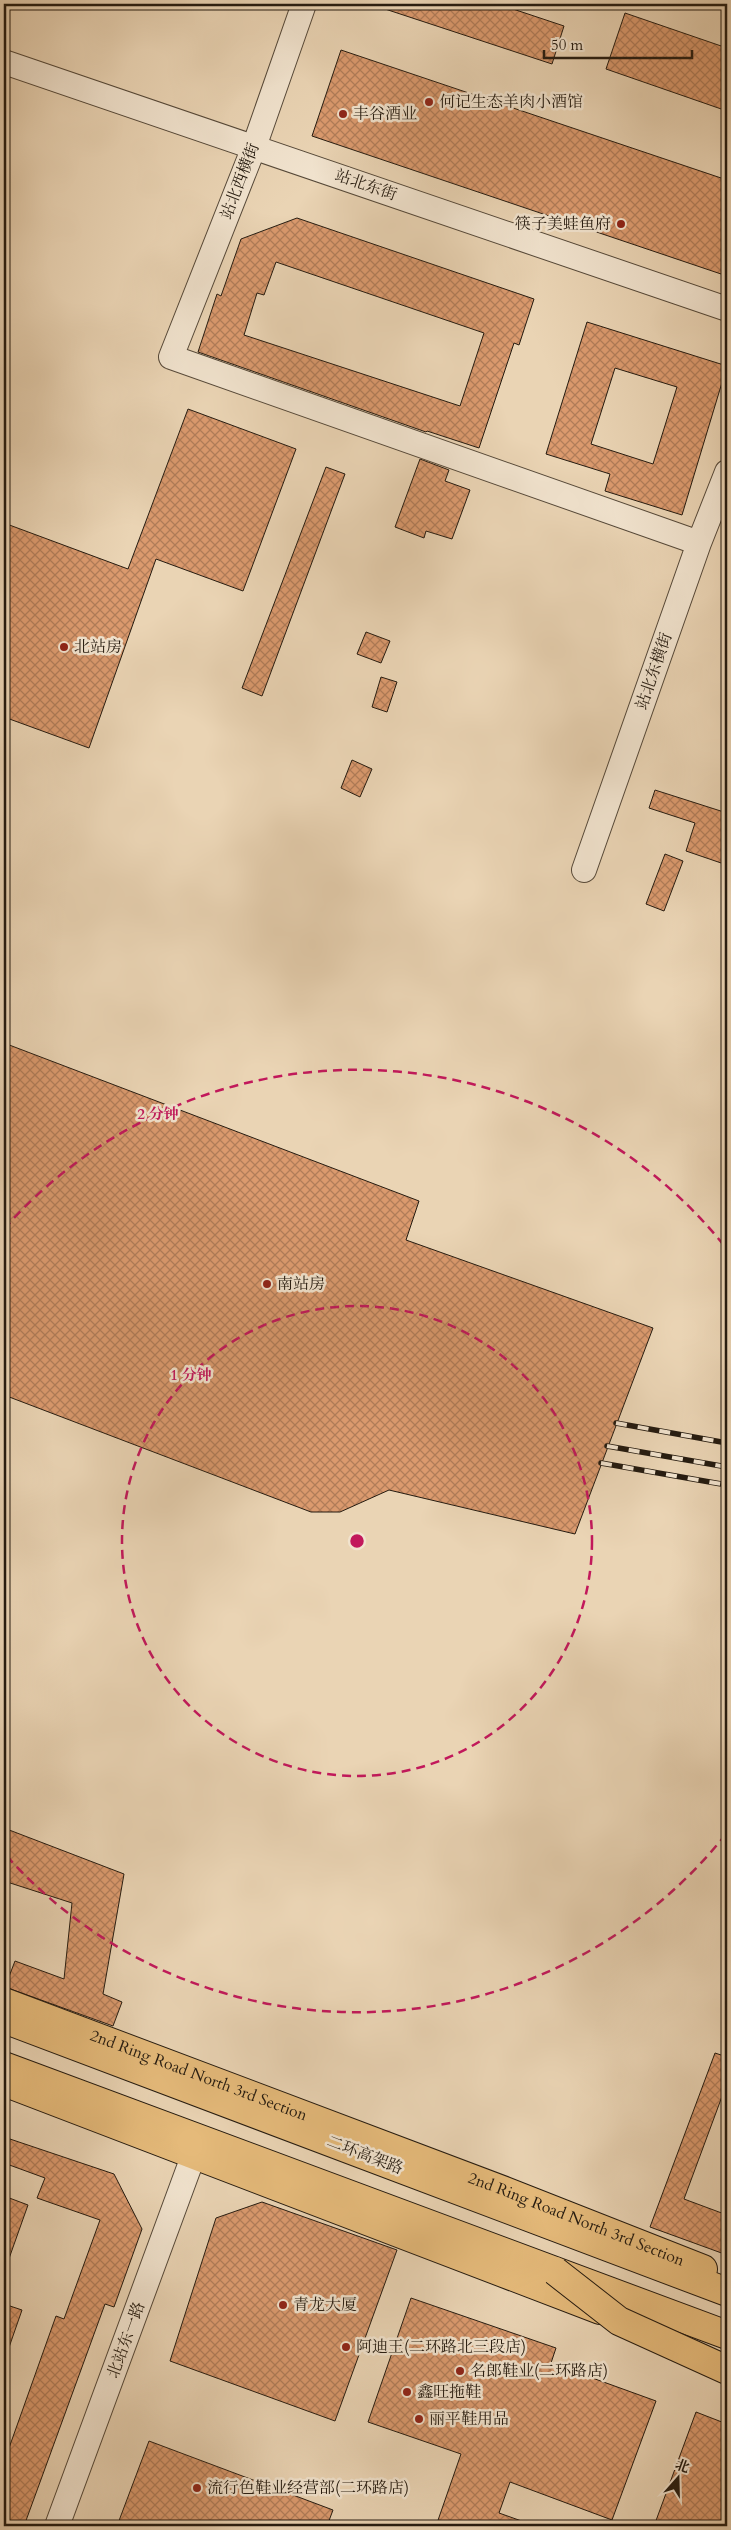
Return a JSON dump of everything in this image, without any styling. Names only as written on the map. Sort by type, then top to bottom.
[{"type":"main road","name":"2nd Ring Road North 3rd Section","points":[[4,2002],[505,2191],[727,2278]]},
{"type":"main road","name":"二环高架路","points":[[4,2019],[727,2292]]},
{"type":"main road","points":[[4,2066],[727,2335]]},
{"type":"main road","points":[[4,2082],[727,2357]]},
{"type":"main road","points":[[555,2271],[619,2322],[727,2370]]},
{"type":"street","name":"站北西横街","points":[[304,4],[254,147],[171,357],[699,543]]},
{"type":"street","name":"站北东街","points":[[4,62],[727,309]]},
{"type":"street","name":"站北东横街","points":[[584,870],[699,543],[727,472]]},
{"type":"street","name":"北站东一路","points":[[58,2526],[194,2154]]},
{"type":"building","points":[[380,4],[498,4],[564,26],[552,64],[379,7]]},
{"type":"building","points":[[625,13],[727,48],[727,111],[606,69]]},
{"type":"building","points":[[341,50],[727,180],[727,276],[312,136]]},
{"type":"building","points":[[297,218],[534,299],[519,345],[514,343],[479,448],[426,432],[198,352],[217,294],[221,296],[241,239]],"holes":[[[276,262],[484,333],[460,406],[244,335],[257,293],[264,295]]]},
{"type":"building","points":[[587,322],[727,366],[682,515],[605,491],[610,474],[546,454]],"holes":[[[615,368],[677,387],[653,464],[591,444]]]},
{"type":"building","points":[[188,409],[296,449],[243,591],[156,559],[89,748],[4,717],[4,523],[128,569]]},
{"type":"building","points":[[420,459],[449,470],[445,481],[470,490],[452,539],[426,531],[424,538],[395,527]]},
{"type":"building","points":[[326,467],[345,474],[262,696],[242,688]]},
{"type":"building","points":[[366,632],[390,641],[381,663],[357,654]]},
{"type":"building","points":[[381,677],[397,682],[387,712],[372,707]]},
{"type":"building","points":[[352,760],[372,769],[360,797],[341,788]]},
{"type":"building","points":[[655,790],[727,813],[727,865],[686,851],[695,823],[649,808]]},
{"type":"building","points":[[665,854],[683,861],[664,911],[646,904]]},
{"type":"building","name":"南站房","points":[[4,1043],[419,1201],[406,1240],[653,1328],[575,1534],[389,1490],[340,1512],[311,1512],[4,1395]]},
{"type":"building","points":[[4,1828],[124,1874],[103,1994],[122,2002],[113,2026],[5,1987],[15,1961],[64,1979],[72,1903],[4,1881]]},
{"type":"building","points":[[715,2053],[727,2057],[727,2083],[684,2199],[727,2215],[727,2255],[650,2227]]},
{"type":"building","points":[[4,2137],[114,2174],[142,2229],[114,2307],[105,2304],[24,2526],[4,2526],[4,2462],[56,2316],[64,2319],[100,2220],[37,2198],[45,2178],[4,2163]]},
{"type":"building","points":[[4,2196],[28,2205],[6,2267],[4,2267]]},
{"type":"building","name":"青龙大厦","points":[[262,2202],[397,2250],[335,2421],[170,2361],[216,2218]]},
{"type":"building","points":[[411,2298],[556,2348],[551,2363],[656,2401],[612,2520],[510,2482],[499,2513],[530,2524],[530,2526],[436,2526],[461,2454],[368,2422]]},
{"type":"building","points":[[4,2304],[22,2310],[6,2356],[4,2355]]},
{"type":"building","points":[[696,2412],[727,2424],[727,2526],[654,2526]]},
{"type":"building","points":[[149,2441],[333,2510],[327,2526],[117,2526]]},
{"type":"railway","points":[[616,1423],[727,1443]]},
{"type":"railway","points":[[607,1446],[727,1467]]},
{"type":"railway","points":[[601,1463],[727,1485]]},
{"type":"place","name":"何记生态羊肉小酒馆","points":[[429,102]]},
{"type":"place","name":"丰谷酒业","points":[[343,114]]},
{"type":"place","name":"筷子美蛙鱼府","points":[[621,224]]},
{"type":"place","name":"北站房","points":[[64,647]]},
{"type":"place","name":"南站房","points":[[267,1284]]},
{"type":"place","name":"青龙大厦","points":[[283,2305]]},
{"type":"place","name":"阿迪王(二环路北三段店)","points":[[346,2347]]},
{"type":"place","name":"名郎鞋业(二环路店)","points":[[460,2371]]},
{"type":"place","name":"鑫旺拖鞋","points":[[407,2392]]},
{"type":"place","name":"丽平鞋用品","points":[[419,2419]]},
{"type":"place","name":"流行色鞋业经营部(二环路店)","points":[[197,2488]]}]
